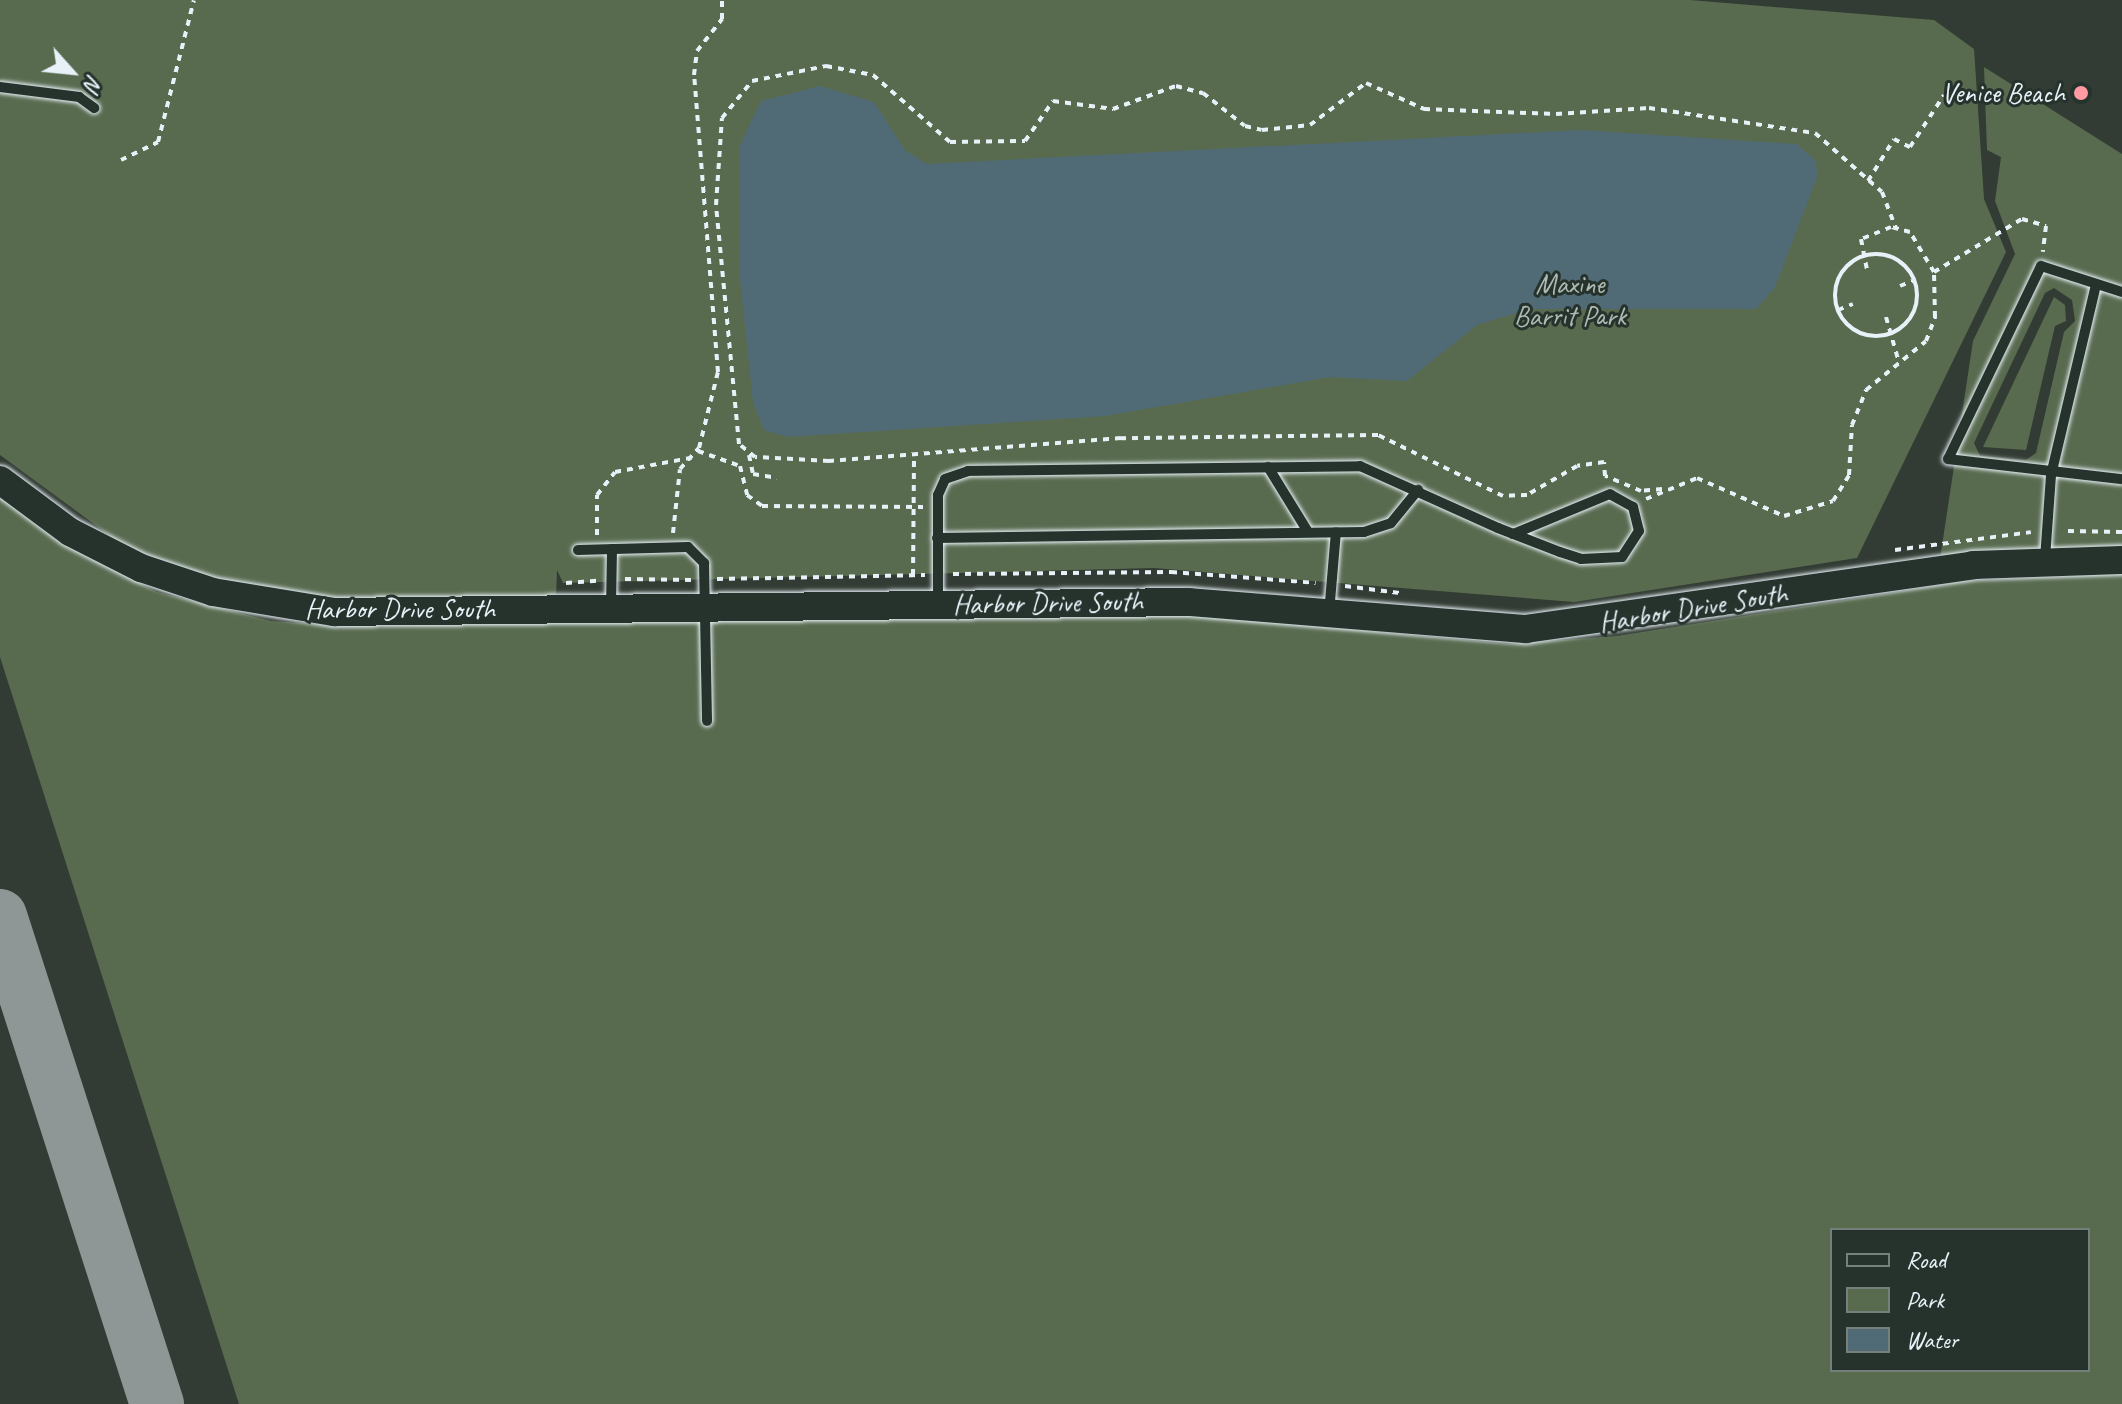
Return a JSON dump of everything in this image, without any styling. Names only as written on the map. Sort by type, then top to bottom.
[{"type":"street","name":"Harbor Drive South","points":[[0,480],[101,549],[241,599],[334,612],[611,608],[708,594],[938,605],[1189,602],[1434,626],[1560,628],[2045,559],[2122,560]]},
{"type":"lane","points":[[0,87],[79,97],[94,108]]},
{"type":"lane","points":[[2122,292],[2041,266],[1948,459],[2051,475],[2122,479]]},
{"type":"lane","points":[[2045,559],[2051,475],[2096,285]]},
{"type":"lane","points":[[1268,467],[1308,532]]},
{"type":"lane","points":[[938,605],[937,507],[945,479],[968,471],[1372,467],[1513,534],[1581,559],[1613,562],[1639,531],[1633,507],[1610,494],[1592,495],[1513,534]]},
{"type":"lane","points":[[937,538],[1381,529],[1418,490]]},
{"type":"lane","points":[[1329,615],[1336,532]]},
{"type":"lane","points":[[578,550],[673,547],[695,552],[708,594],[707,721]]},
{"type":"lane","points":[[611,608],[612,549]]},
{"type":"path","points":[[121,160],[158,142],[194,0]]},
{"type":"path","points":[[673,547],[680,469],[696,454],[718,372],[695,137],[700,104],[697,51],[722,19],[722,0]]},
{"type":"path","points":[[777,478],[753,474],[749,455],[739,444],[714,161],[730,102],[769,74],[826,66],[873,75],[950,142],[1025,141],[1053,101],[1113,109],[1176,86],[1203,93],[1245,126],[1262,130],[1310,125],[1366,83],[1424,109],[1556,114],[1649,108],[1805,129],[1882,192],[1896,228]]},
{"type":"path","points":[[1868,181],[1894,139],[1910,147],[1944,95]]},
{"type":"path","points":[[1934,272],[2022,219],[2046,226],[2041,266]]},
{"type":"path","points":[[1633,507],[1676,481],[1711,479],[1774,514],[1820,510],[1849,475],[1852,425],[1866,390],[1930,334],[1934,272],[1910,232],[1896,228],[1861,239],[1860,257],[1867,269]]},
{"type":"path","points":[[1860,257],[1893,257],[1915,280],[1913,312],[1890,334],[1859,332],[1838,310],[1838,279],[1860,257]]},
{"type":"path","points":[[1900,286],[1915,280]]},
{"type":"path","points":[[1838,310],[1853,304]]},
{"type":"path","points":[[1886,317],[1898,359]]},
{"type":"path","points":[[749,455],[829,461],[1149,437],[1378,435],[1503,496],[1527,495],[1577,466],[1604,462],[1605,476],[1641,491],[1662,489]]},
{"type":"path","points":[[597,550],[597,495],[615,472],[696,454],[740,466],[747,495],[762,506],[937,507]]},
{"type":"path","points":[[913,576],[914,454]]},
{"type":"path","points":[[2068,531],[2122,532]]},
{"type":"path","points":[[1882,555],[2031,532]]},
{"type":"path","points":[[552,585],[611,579],[708,594],[913,576],[1171,572],[1407,594]]},
{"type":"green space","name":"Maxine Barrit Park","points":[[0,0],[1690,0],[1934,20],[1974,49],[1984,199],[2006,252],[1857,558],[1574,602],[1154,568],[563,583],[557,570],[556,598],[334,601],[215,582],[135,554],[0,455]]},
{"type":"green space","points":[[1984,67],[2122,154],[2122,549],[1940,559],[1973,341],[2015,254],[1995,201],[2001,157],[1987,150]],"holes":[[[2054,288],[2072,300],[2075,321],[2064,332],[2036,453],[2026,460],[1980,456],[1974,443],[2045,293]]]},
{"type":"green space","points":[[2054,297],[2065,305],[2066,321],[2055,326],[2026,450],[1983,447]]},
{"type":"green space","points":[[0,497],[59,542],[157,592],[271,621],[345,626],[1180,614],[1508,644],[1617,636],[1966,581],[2122,574],[2122,1404],[239,1404],[0,657]]},
{"type":"water","points":[[820,86],[874,102],[905,150],[927,164],[1580,130],[1797,144],[1815,160],[1818,175],[1775,287],[1756,309],[1529,309],[1477,325],[1407,381],[1330,377],[1105,416],[788,437],[764,430],[753,402],[740,280],[739,147],[761,101]]},
{"type":"taxiway","points":[[0,916],[157,1404]]},
{"type":"place","name":"Venice Beach","points":[[2081,93]]}]
